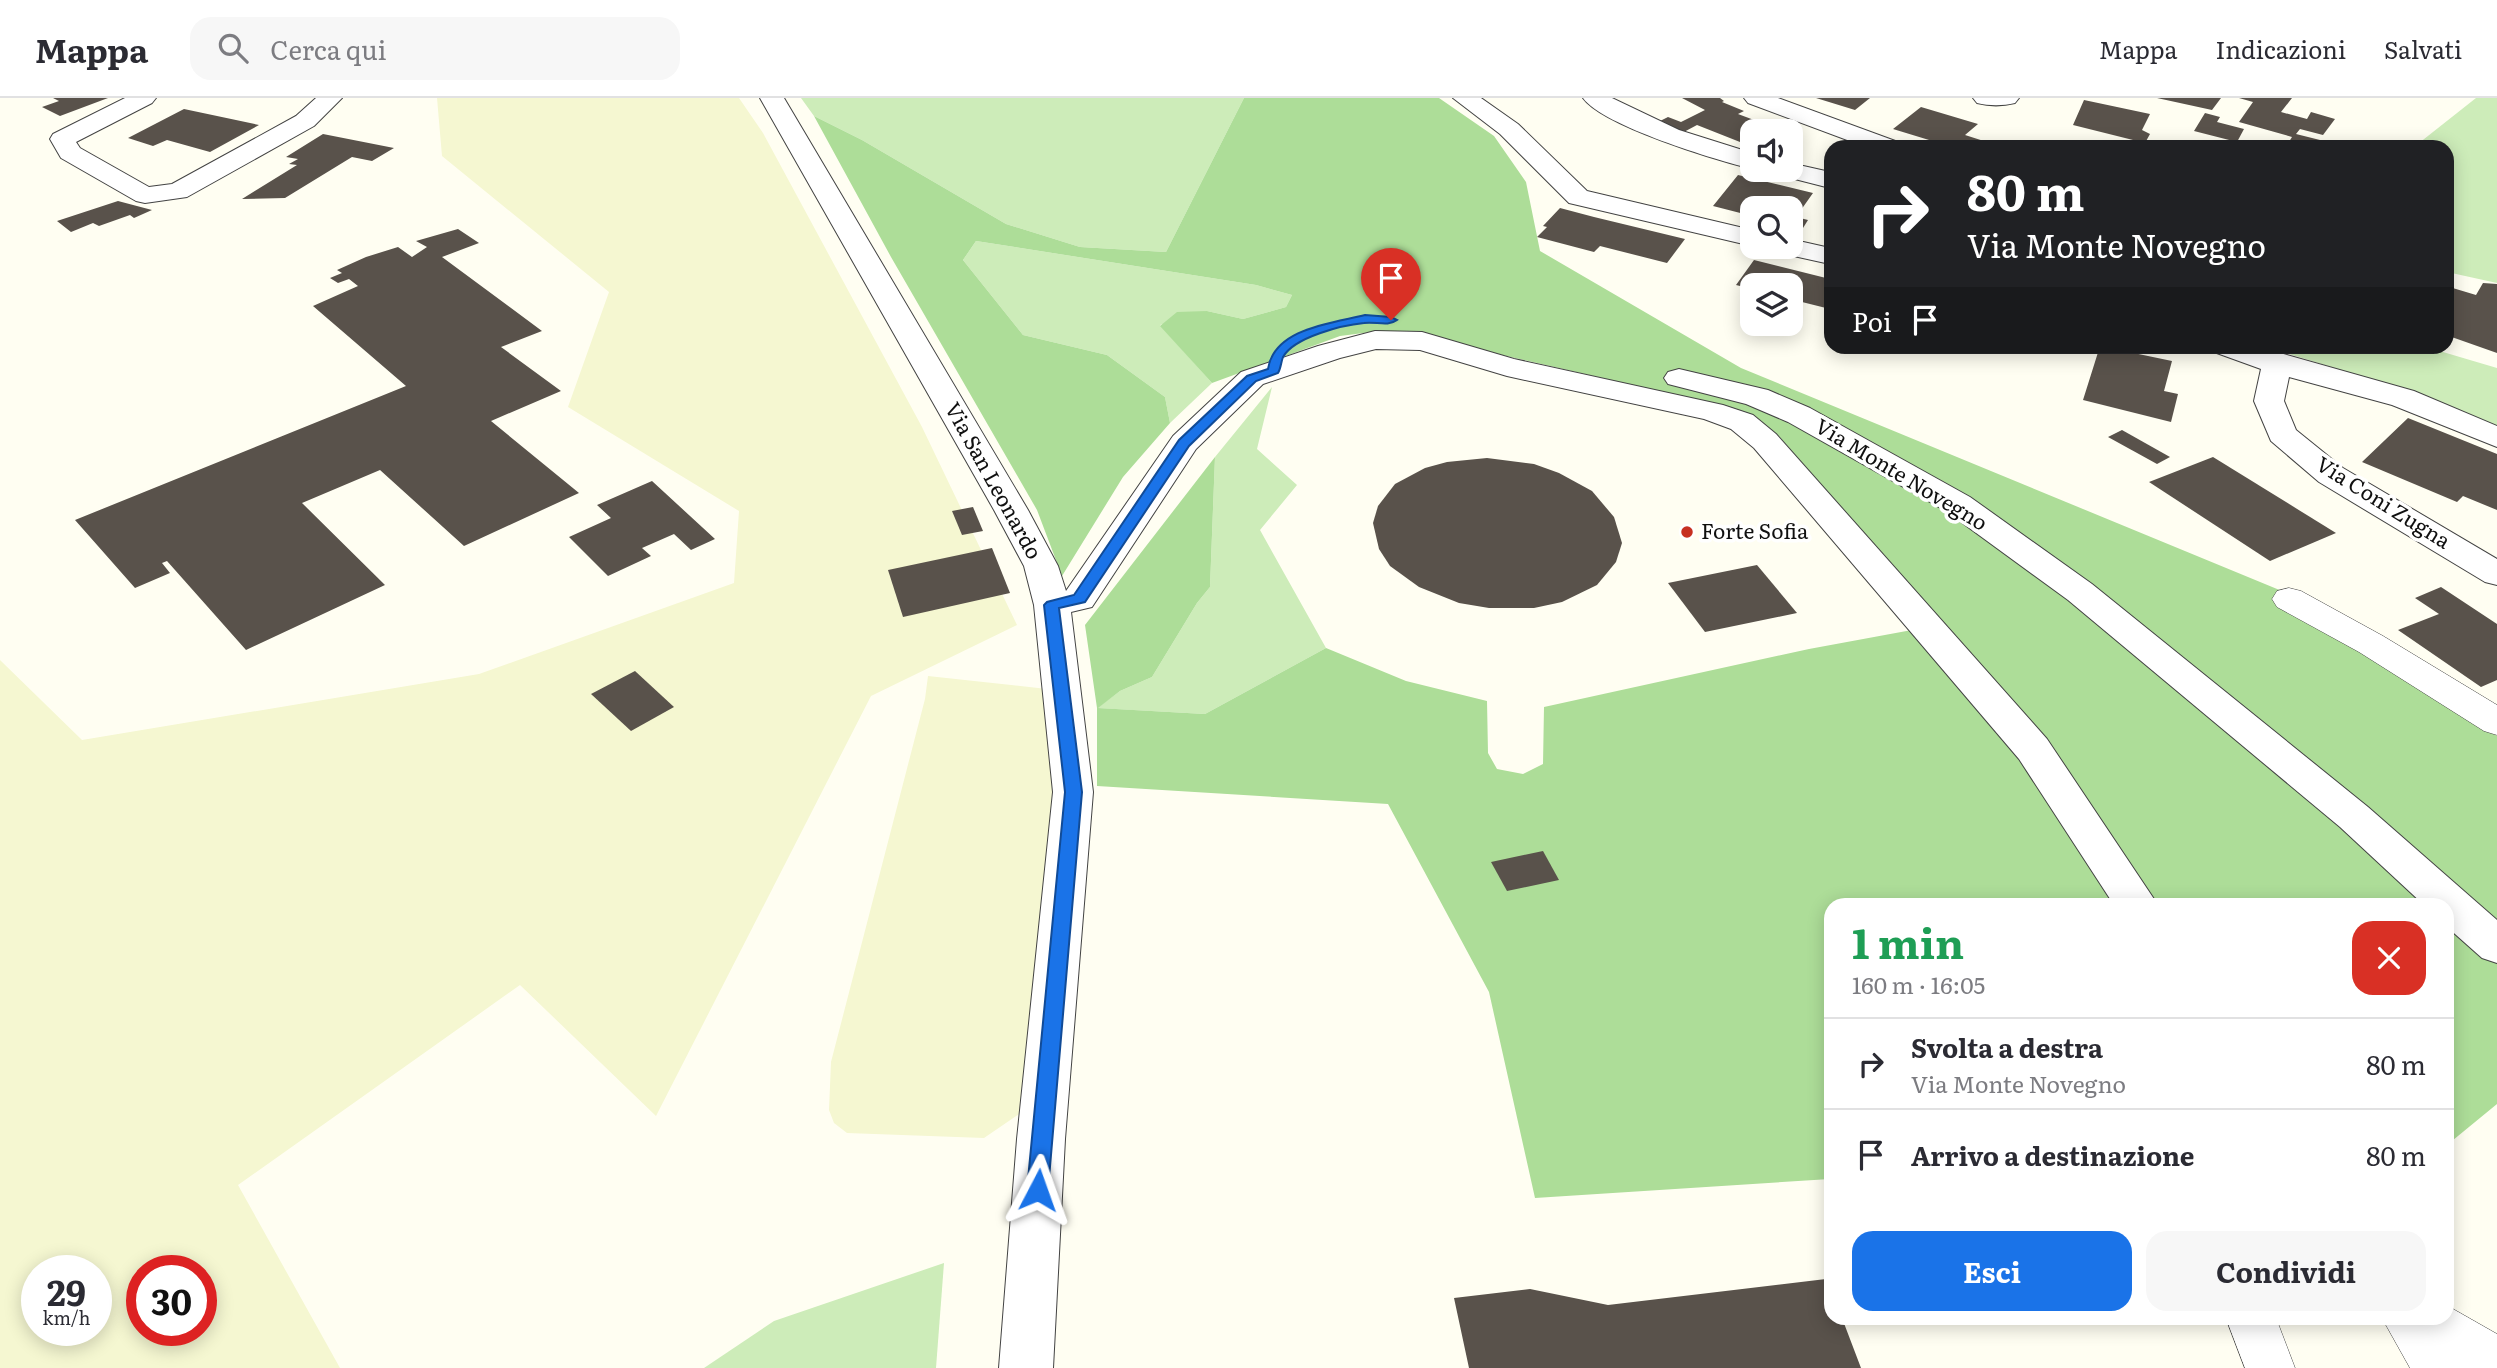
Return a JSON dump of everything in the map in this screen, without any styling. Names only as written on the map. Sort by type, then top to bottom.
[{"type":"street","points":[[144,98],[62,139],[70,153],[145,195],[178,191],[305,121],[330,98]]},
{"type":"street","name":"Via San Leonardo","points":[[772,98],[1011,510],[1041,566],[1052,605],[1073,792],[1041,1139],[1026,1368]]},
{"type":"street","points":[[1465,98],[1510,129],[1578,197],[1740,235]]},
{"type":"street","points":[[1595,98],[1630,119],[1670,137],[1740,157]]},
{"type":"street","points":[[1756,98],[1870,140]]},
{"type":"street","points":[[1985,98],[2007,98]]},
{"type":"street","points":[[1803,174],[1824,179]]},
{"type":"street","points":[[1803,250],[1824,255]]},
{"type":"street","name":"Via Monte Novegno","points":[[1274,371],[1276,358],[1285,347],[1316,330],[1365,319],[1416,322],[1693,381],[1757,397],[1800,415],[1958,504],[2080,592],[2354,817],[2444,898]]},
{"type":"street","points":[[1052,605],[1079,599],[1184,443],[1252,378],[1375,340],[1423,341],[1507,367],[1712,412],[1742,422],[1765,441],[2033,749],[2132,898]]},
{"type":"street","points":[[2248,354],[2403,398],[2497,437]]},
{"type":"street","name":"Via Coni Zugna","points":[[2277,364],[2269,401],[2282,434],[2331,475],[2497,574]]},
{"type":"street","name":"Via Monte Novegno","points":[[2454,907],[2497,946]]},
{"type":"lane","points":[[2289,599],[2371,644],[2497,722]]},
{"type":"lane","points":[[2254,1325],[2270,1368]]},
{"type":"lane","points":[[2412,1325],[2440,1368]]},
{"type":"lane","points":[[2435,1325],[2497,1361]]},
{"type":"green space","points":[[437,98],[739,98],[763,133],[922,427],[1017,625],[871,696],[656,1116],[520,985],[238,1185],[340,1368],[0,1368],[0,660],[82,740],[479,674],[734,583],[739,511],[568,407],[609,292],[442,156]]},
{"type":"green space","points":[[801,98],[1244,98],[1166,252],[1080,247],[1006,224],[862,140],[814,116]]},
{"type":"green space","points":[[1244,98],[1439,98],[1494,136],[1526,182],[1540,251],[1741,368],[2311,603],[2497,736],[2497,1104],[2454,1139],[2454,898],[1824,898],[1824,1179],[1535,1198],[1489,992],[1388,804],[1097,786],[1097,708],[1085,625],[1215,457],[1210,587],[1197,603],[1152,677],[1120,691],[1098,708],[1205,714],[1326,648],[1406,681],[1487,701],[1488,753],[1497,769],[1523,774],[1543,764],[1544,707],[1809,649],[1939,625],[1778,435],[1737,409],[1406,333],[1379,331],[1340,336],[1212,383],[1160,326],[1177,312],[1207,311],[1243,319],[1286,307],[1292,295],[1256,285],[976,241],[963,260],[1023,335],[1107,355],[1165,397],[1170,423],[1123,477],[1062,576],[1037,510],[891,257],[814,116],[862,140],[1006,224],[1080,247],[1166,252]]},
{"type":"green space","points":[[2476,98],[2497,98],[2497,283],[2454,274],[2454,140],[2423,140]]},
{"type":"green space","points":[[976,241],[1256,285],[1292,295],[1286,307],[1243,319],[1207,311],[1160,325],[1212,383],[1170,423],[1165,397],[1107,355],[1023,335],[963,260]]},
{"type":"green space","points":[[2290,354],[2450,354],[2497,368],[2497,429],[2357,375]]},
{"type":"green space","points":[[1272,387],[1257,449],[1297,485],[1260,530],[1326,648],[1205,714],[1097,708],[1120,691],[1152,677],[1197,603],[1210,587],[1215,457]]},
{"type":"green space","points":[[928,676],[1047,689],[1060,773],[1028,1108],[984,1138],[847,1133],[834,1123],[829,1110],[831,1062],[925,699]]},
{"type":"green space","points":[[944,1263],[936,1368],[704,1368],[774,1321]]},
{"type":"building","points":[[53,98],[108,98],[60,116],[42,107],[59,101]]},
{"type":"building","points":[[1682,98],[1720,98],[1724,101],[1722,102],[1744,111],[1738,114],[1751,119],[1740,119],[1740,142],[1697,125],[1682,133],[1656,123],[1668,117],[1681,122],[1705,110]]},
{"type":"building","points":[[1816,98],[1870,98],[1855,110]]},
{"type":"building","points":[[2157,98],[2221,98],[2212,110]]},
{"type":"building","points":[[2239,98],[2292,98],[2281,112],[2307,119],[2311,112],[2335,119],[2323,135],[2300,129],[2296,134],[2320,140],[2290,140],[2292,137],[2239,122],[2253,102]]},
{"type":"building","points":[[2084,100],[2150,114],[2142,130],[2150,134],[2147,140],[2133,140],[2073,125]]},
{"type":"building","points":[[1921,107],[1978,124],[1965,135],[1981,140],[1929,140],[1893,129]]},
{"type":"building","points":[[184,109],[259,125],[210,152],[167,140],[153,146],[128,138]]},
{"type":"building","points":[[2205,113],[2220,117],[2217,122],[2244,129],[2238,140],[2194,131]]},
{"type":"building","points":[[323,134],[394,148],[372,161],[352,157],[285,198],[242,199],[297,165],[289,164],[298,159],[286,157]]},
{"type":"building","points":[[1738,175],[1740,182],[1767,182],[1813,193],[1803,207],[1803,196],[1740,196],[1740,213],[1713,206]]},
{"type":"building","points":[[118,201],[152,210],[134,218],[130,215],[99,226],[93,223],[71,232],[57,221]]},
{"type":"building","points":[[1560,208],[1685,239],[1667,263],[1600,246],[1594,252],[1537,237],[1547,227],[1543,226]]},
{"type":"building","points":[[458,229],[479,243],[442,257],[542,331],[501,347],[561,391],[491,421],[579,493],[464,546],[380,470],[302,503],[385,585],[246,650],[167,561],[162,563],[170,573],[135,588],[75,520],[406,386],[313,306],[358,286],[349,279],[338,283],[330,278],[342,273],[337,270],[398,247],[412,257],[427,247],[416,241]]},
{"type":"building","points":[[1754,260],[1824,278],[1824,308],[1803,302],[1803,273],[1745,273]]},
{"type":"building","points":[[2483,283],[2497,284],[2497,353],[2454,338],[2454,288],[2476,295]]},
{"type":"building","points":[[2097,354],[2138,354],[2172,361],[2164,391],[2178,394],[2171,422],[2083,400]]},
{"type":"building","points":[[2408,418],[2497,454],[2497,510],[2463,496],[2457,502],[2362,462]]},
{"type":"building","points":[[2122,430],[2170,457],[2157,464],[2108,437]]},
{"type":"building","points":[[2213,457],[2336,533],[2270,561],[2149,482]]},
{"type":"building","points":[[1487,458],[1534,464],[1559,473],[1592,491],[1614,517],[1622,543],[1616,562],[1597,585],[1562,602],[1534,608],[1489,608],[1459,603],[1419,587],[1390,566],[1379,549],[1373,523],[1378,506],[1395,484],[1425,468],[1447,462]]},
{"type":"building","points":[[652,481],[715,539],[691,550],[674,534],[642,548],[651,556],[608,576],[569,537],[611,518],[597,505]]},
{"type":"building","points":[[973,507],[983,531],[962,535],[952,511]]},
{"type":"building","points":[[992,548],[1010,593],[903,617],[888,570]]},
{"type":"building","points":[[1757,565],[1797,613],[1705,632],[1668,583]]},
{"type":"building","points":[[2441,587],[2497,624],[2497,680],[2481,687],[2398,630],[2439,614],[2415,598]]},
{"type":"building","points":[[635,671],[674,707],[631,731],[591,694]]},
{"type":"building","points":[[1543,851],[1559,880],[1507,891],[1491,862]]},
{"type":"building","points":[[1824,1279],[1824,1325],[1845,1325],[1861,1368],[1469,1368],[1454,1298],[1530,1289],[1608,1305]]},
{"type":"place","name":"Forte Sofia","points":[[1687,532]]},
{"type":"route","points":[[1038,1190],[1073,792],[1052,605],[1079,599],[1184,443],[1252,378],[1274,371],[1276,358],[1285,347],[1316,330],[1365,319],[1391,320]]}]
